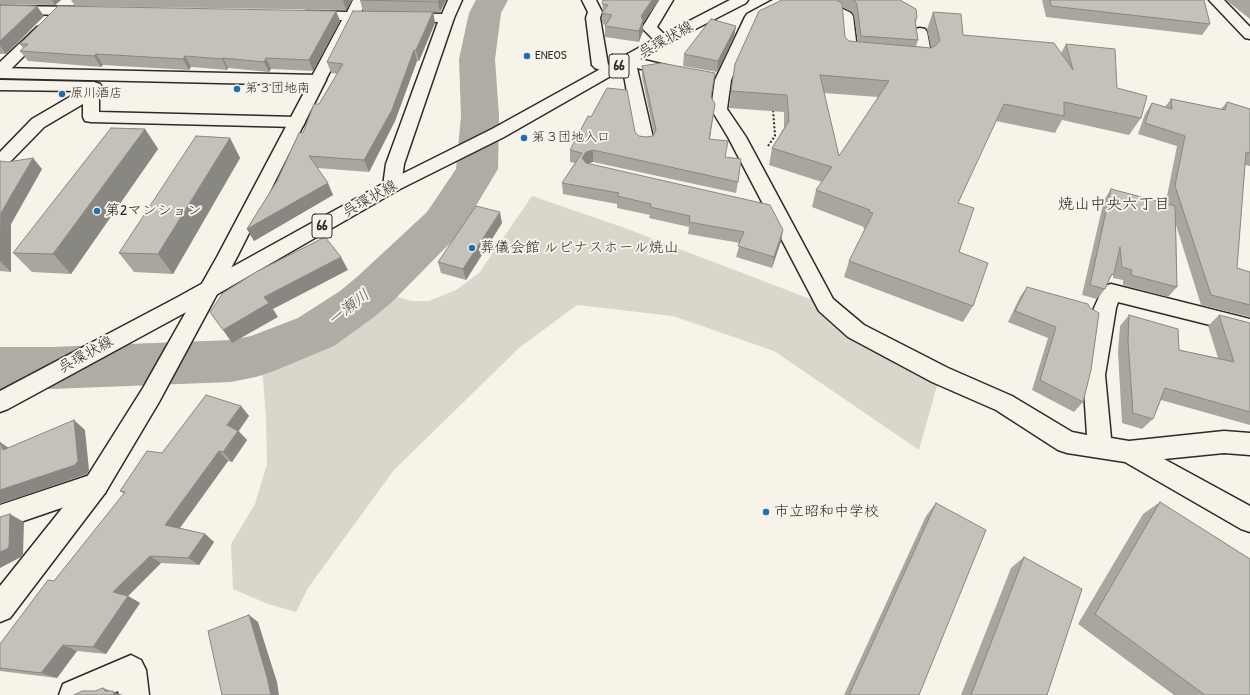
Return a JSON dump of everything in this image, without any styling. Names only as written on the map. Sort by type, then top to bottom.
[{"type":"street","points":[[0,72],[71,0]]},
{"type":"street","points":[[0,608],[96,485],[151,395],[209,290],[360,0]]},
{"type":"street","points":[[392,186],[394,164],[447,18],[455,0]]},
{"type":"street","points":[[589,0],[595,12],[593,18],[600,65]]},
{"type":"street","points":[[666,0],[649,28],[658,36],[667,38]]},
{"type":"street","name":"呉環状線","points":[[0,402],[209,290],[392,186],[629,66],[667,38],[741,0]]},
{"type":"street","points":[[783,0],[752,17],[716,79],[719,109],[737,137],[826,305],[856,331],[940,375],[1004,403],[1067,442],[1129,452],[1224,442],[1250,444]]},
{"type":"street","points":[[814,0],[846,16],[850,53],[887,56],[925,63],[920,32]]},
{"type":"street","points":[[1216,0],[1250,35]]},
{"type":"street","points":[[0,10],[98,11]]},
{"type":"street","points":[[292,15],[447,18]]},
{"type":"street","points":[[646,142],[629,66],[685,73]]},
{"type":"street","points":[[0,72],[318,80]]},
{"type":"street","points":[[0,85],[94,87],[85,96],[38,124],[0,162]]},
{"type":"street","points":[[85,96],[91,99],[91,116],[297,122]]},
{"type":"street","points":[[753,204],[776,210]]},
{"type":"street","points":[[1100,448],[1094,375],[1105,308],[1111,292],[1250,327]]},
{"type":"street","points":[[1129,452],[1250,520]]},
{"type":"street","points":[[0,517],[96,485]]},
{"type":"street","points":[[74,695],[130,670],[134,695]]},
{"type":"path","points":[[756,172],[766,149],[775,136],[772,109]]},
{"type":"shaded area","points":[[532,196],[622,227],[826,305],[940,375],[919,450],[774,351],[673,316],[577,305],[519,348],[394,470],[308,588],[296,612],[268,604],[233,589],[231,544],[255,504],[267,464],[266,416],[262,367],[324,342],[372,307],[385,293],[411,301],[429,301],[456,290],[479,273]]},
{"type":"building","points":[[361,0],[439,0],[438,2]]},
{"type":"building","points":[[603,0],[652,0],[641,16],[643,20],[639,31],[605,26],[612,15],[602,13],[608,5],[602,4]]},
{"type":"building","points":[[782,0],[836,0],[842,3],[845,37],[849,41],[931,48],[940,41],[933,12],[961,14],[963,35],[1054,43],[1073,70],[1066,44],[1115,49],[1117,88],[1147,96],[1141,118],[1064,102],[1064,116],[1004,104],[958,203],[974,208],[959,252],[988,263],[973,306],[849,261],[873,213],[869,212],[870,210],[816,190],[832,167],[772,148],[789,121],[787,95],[731,91],[735,64],[759,11]],"holes":[[[820,75],[889,81],[839,156]]]},
{"type":"building","points":[[853,0],[900,0],[916,9],[917,17],[915,21],[918,40],[861,36],[857,5]]},
{"type":"building","points":[[1050,0],[1204,0],[1210,24],[1051,6]]},
{"type":"building","points":[[0,5],[37,6],[0,41]]},
{"type":"building","points":[[58,6],[336,11],[309,60],[266,58],[264,62],[185,56],[183,59],[96,54],[94,56],[20,51],[28,44],[20,44]]},
{"type":"building","points":[[353,11],[433,12],[416,50],[414,50],[392,110],[364,160],[309,156],[328,183],[247,229],[277,181],[299,133],[303,133],[314,104],[319,104],[343,64],[327,62]]},
{"type":"building","points":[[711,19],[736,26],[718,61],[684,54]]},
{"type":"building","points":[[661,63],[715,73],[711,97],[715,104],[709,139],[728,141],[725,157],[741,159],[738,182],[593,150],[586,152],[582,158],[586,163],[770,205],[783,230],[774,257],[738,246],[744,232],[689,222],[690,216],[650,207],[651,204],[617,196],[619,193],[562,183],[582,153],[570,150],[588,116],[591,117],[607,88],[627,90],[635,132],[639,136],[653,136],[656,130],[642,66]]},
{"type":"building","points":[[1171,99],[1225,110],[1227,102],[1250,109],[1250,153],[1246,152],[1237,268],[1250,272],[1250,305],[1211,295],[1175,186],[1185,136],[1145,123],[1152,103],[1172,109]]},
{"type":"building","points":[[111,128],[145,129],[53,254],[13,253]]},
{"type":"building","points":[[196,136],[230,138],[158,254],[119,253]]},
{"type":"building","points":[[33,158],[1,213],[0,261],[0,161],[8,162]]},
{"type":"building","points":[[1111,189],[1175,206],[1177,287],[1131,275],[1132,270],[1122,267],[1120,247],[1114,274],[1111,275],[1105,289],[1090,285]]},
{"type":"building","points":[[476,206],[500,212],[463,269],[438,262]]},
{"type":"building","points":[[325,237],[341,257],[264,297],[269,303],[223,330],[210,312],[223,293],[256,272]]},
{"type":"building","points":[[1027,287],[1088,304],[1090,308],[1099,313],[1091,370],[1083,402],[1040,380],[1056,327],[1015,311]]},
{"type":"building","points":[[1129,315],[1178,329],[1179,350],[1234,362],[1219,315],[1250,323],[1250,412],[1165,388],[1153,419],[1133,413],[1128,341]]},
{"type":"building","points":[[206,395],[241,406],[227,425],[238,431],[223,452],[219,451],[165,525],[205,534],[188,558],[150,556],[113,592],[128,596],[93,647],[63,645],[41,673],[0,668],[0,644],[48,580],[54,581],[125,492],[120,491],[147,451],[162,453]]},
{"type":"building","points":[[74,420],[78,461],[75,465],[0,490],[0,442],[3,450]]},
{"type":"building","points":[[1160,502],[1250,559],[1250,695],[1205,695],[1095,614]]},
{"type":"building","points":[[936,503],[986,530],[919,695],[849,695]]},
{"type":"building","points":[[10,514],[9,547],[0,552],[0,517]]},
{"type":"building","points":[[1024,557],[1082,589],[1047,695],[971,695]]},
{"type":"building","points":[[249,615],[271,695],[222,695],[208,631]]},
{"type":"building","points":[[103,688],[105,691],[113,691],[114,695],[74,695],[82,691],[95,691]]},
{"type":"waterway","name":"一瀬川","points":[[0,368],[51,368],[231,361],[256,356],[316,332],[357,304],[375,289],[443,223],[477,169],[480,116],[477,59],[485,13],[492,0]]},
{"type":"place","name":"ENEOS","points":[[527,56]]},
{"type":"place","name":"第３団地南","points":[[237,89]]},
{"type":"place","name":"原川酒店","points":[[62,94]]},
{"type":"place","name":"第３団地入口","points":[[524,138]]},
{"type":"place","name":"第2マンション","points":[[97,211]]},
{"type":"place","name":"葬儀会館 ルピナスホール焼山","points":[[472,248]]},
{"type":"place","name":"市立昭和中学校","points":[[766,512]]},
{"type":"district","name":"焼山中央六丁目","points":[[1114,205]]}]
